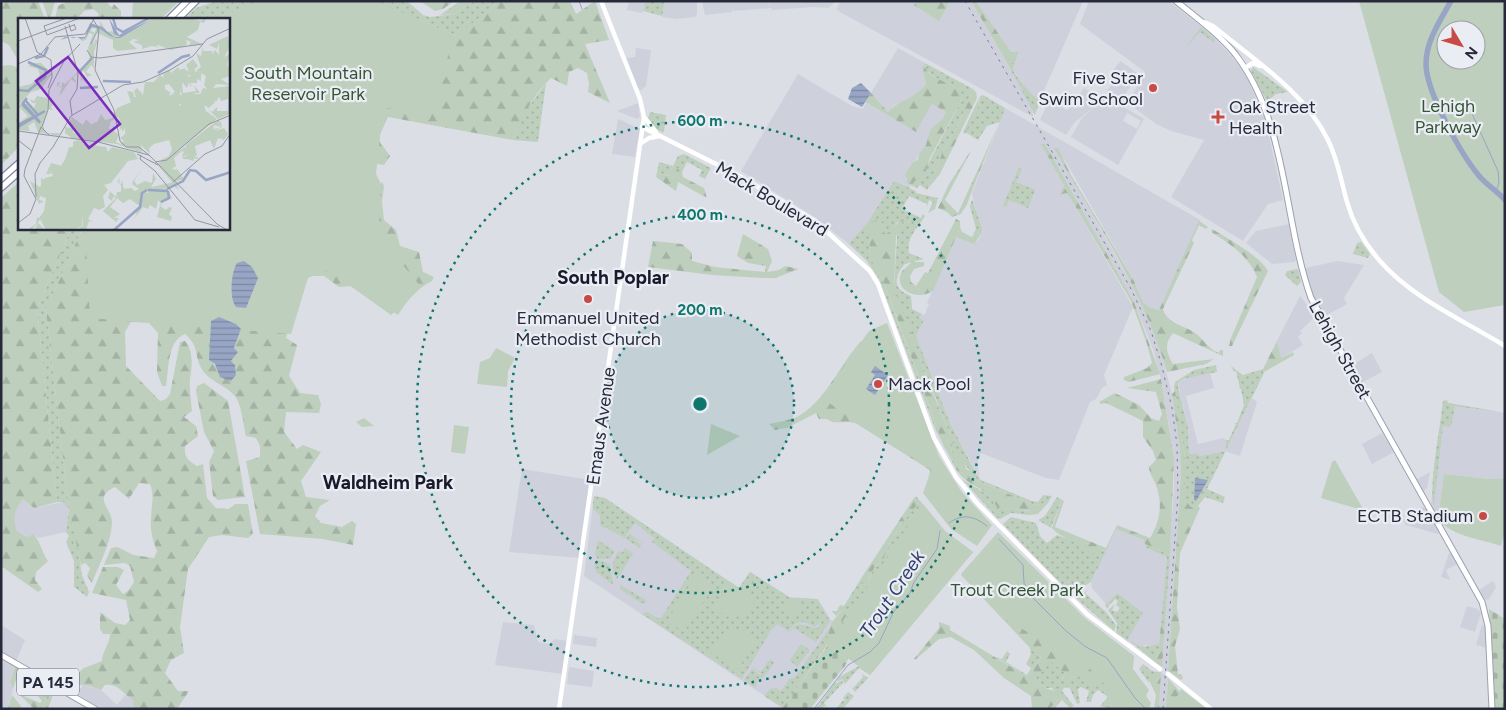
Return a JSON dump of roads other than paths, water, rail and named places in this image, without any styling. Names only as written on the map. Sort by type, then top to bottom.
[{"type":"highway","points":[[170,18],[187,1]]},
{"type":"highway","points":[[179,18],[196,1]]},
{"type":"highway","points":[[1,178],[18,164]]},
{"type":"highway","points":[[1,188],[18,173]]},
{"type":"main road","name":"Emaus Avenue","points":[[559,709],[644,117],[640,99],[601,1]]},
{"type":"main road","name":"Lehigh Street","points":[[1176,1],[1204,22],[1225,42],[1244,68],[1269,120],[1300,264],[1314,304],[1482,602],[1488,626],[1492,709]]},
{"type":"main road","points":[[1204,22],[1213,26],[1268,70],[1299,98],[1321,126],[1336,159],[1352,218],[1380,260],[1413,290],[1505,346]]},
{"type":"main road","points":[[1244,68],[1253,63],[1268,70]]},
{"type":"main road","points":[[644,117],[661,136]]},
{"type":"main road","name":"Mack Boulevard","points":[[642,127],[736,174],[815,221],[860,260],[878,284],[934,438],[961,484],[983,510],[1088,615],[1160,669]]},
{"type":"main road","points":[[640,144],[649,138],[661,136]]},
{"type":"main road","name":"PA 145","points":[[1,655],[95,709]]},
{"type":"main road","points":[[1168,674],[1211,709]]},
{"type":"water","points":[[861,83],[871,93],[862,107],[848,99],[852,88]]},
{"type":"water","points":[[244,261],[252,267],[258,278],[246,308],[236,307],[232,298],[232,279],[235,267],[237,263]]},
{"type":"water","points":[[219,317],[236,324],[241,329],[234,348],[238,352],[231,361],[235,365],[236,375],[231,381],[220,377],[215,364],[209,360],[211,321]]},
{"type":"water","points":[[875,366],[888,375],[875,395],[866,389],[875,375],[871,372]]},
{"type":"water","points":[[1195,478],[1208,480],[1196,501],[1194,500]]},
{"type":"waterway","points":[[579,1],[582,9]]},
{"type":"waterway","points":[[1451,1],[1434,31],[1428,47],[1426,64],[1432,91],[1446,123],[1464,154],[1480,177],[1505,200]]},
{"type":"waterway","points":[[1472,100],[1469,107],[1498,171],[1499,182],[1496,192]]},
{"type":"waterway","name":"Trout Creek","points":[[949,523],[959,518],[968,517],[978,520],[987,526]]},
{"type":"waterway","name":"Trout Creek","points":[[814,709],[848,665],[870,652],[879,643],[894,611],[910,593],[914,582],[937,549],[940,531]]},
{"type":"waterway","name":"Trout Creek","points":[[999,539],[1023,565],[1024,583],[1031,596],[1066,631],[1086,647],[1107,658],[1135,698],[1146,709]]},
{"type":"railway","points":[[965,1],[1130,287],[1151,331],[1161,363],[1172,408],[1177,445],[1178,494],[1163,709]]},
{"type":"place","name":"Five Star Swim School","points":[[1153,88]]},
{"type":"place","name":"Oak Street Health","points":[[1218,117]]},
{"type":"place","name":"Emmanuel United Methodist Church","points":[[588,299]]},
{"type":"place","name":"Mack Pool","points":[[878,384]]},
{"type":"place","name":"ECTB Stadium","points":[[1483,516]]},
{"type":"district","name":"South Poplar","points":[[613,277]]},
{"type":"district","name":"Waldheim Park","points":[[388,482]]},
{"type":"park label","name":"South Mountain Reservoir Park","points":[[308,83]]},
{"type":"park label","name":"Lehigh Parkway","points":[[1448,116]]},
{"type":"park label","name":"Trout Creek Park","points":[[1017,590]]}]
